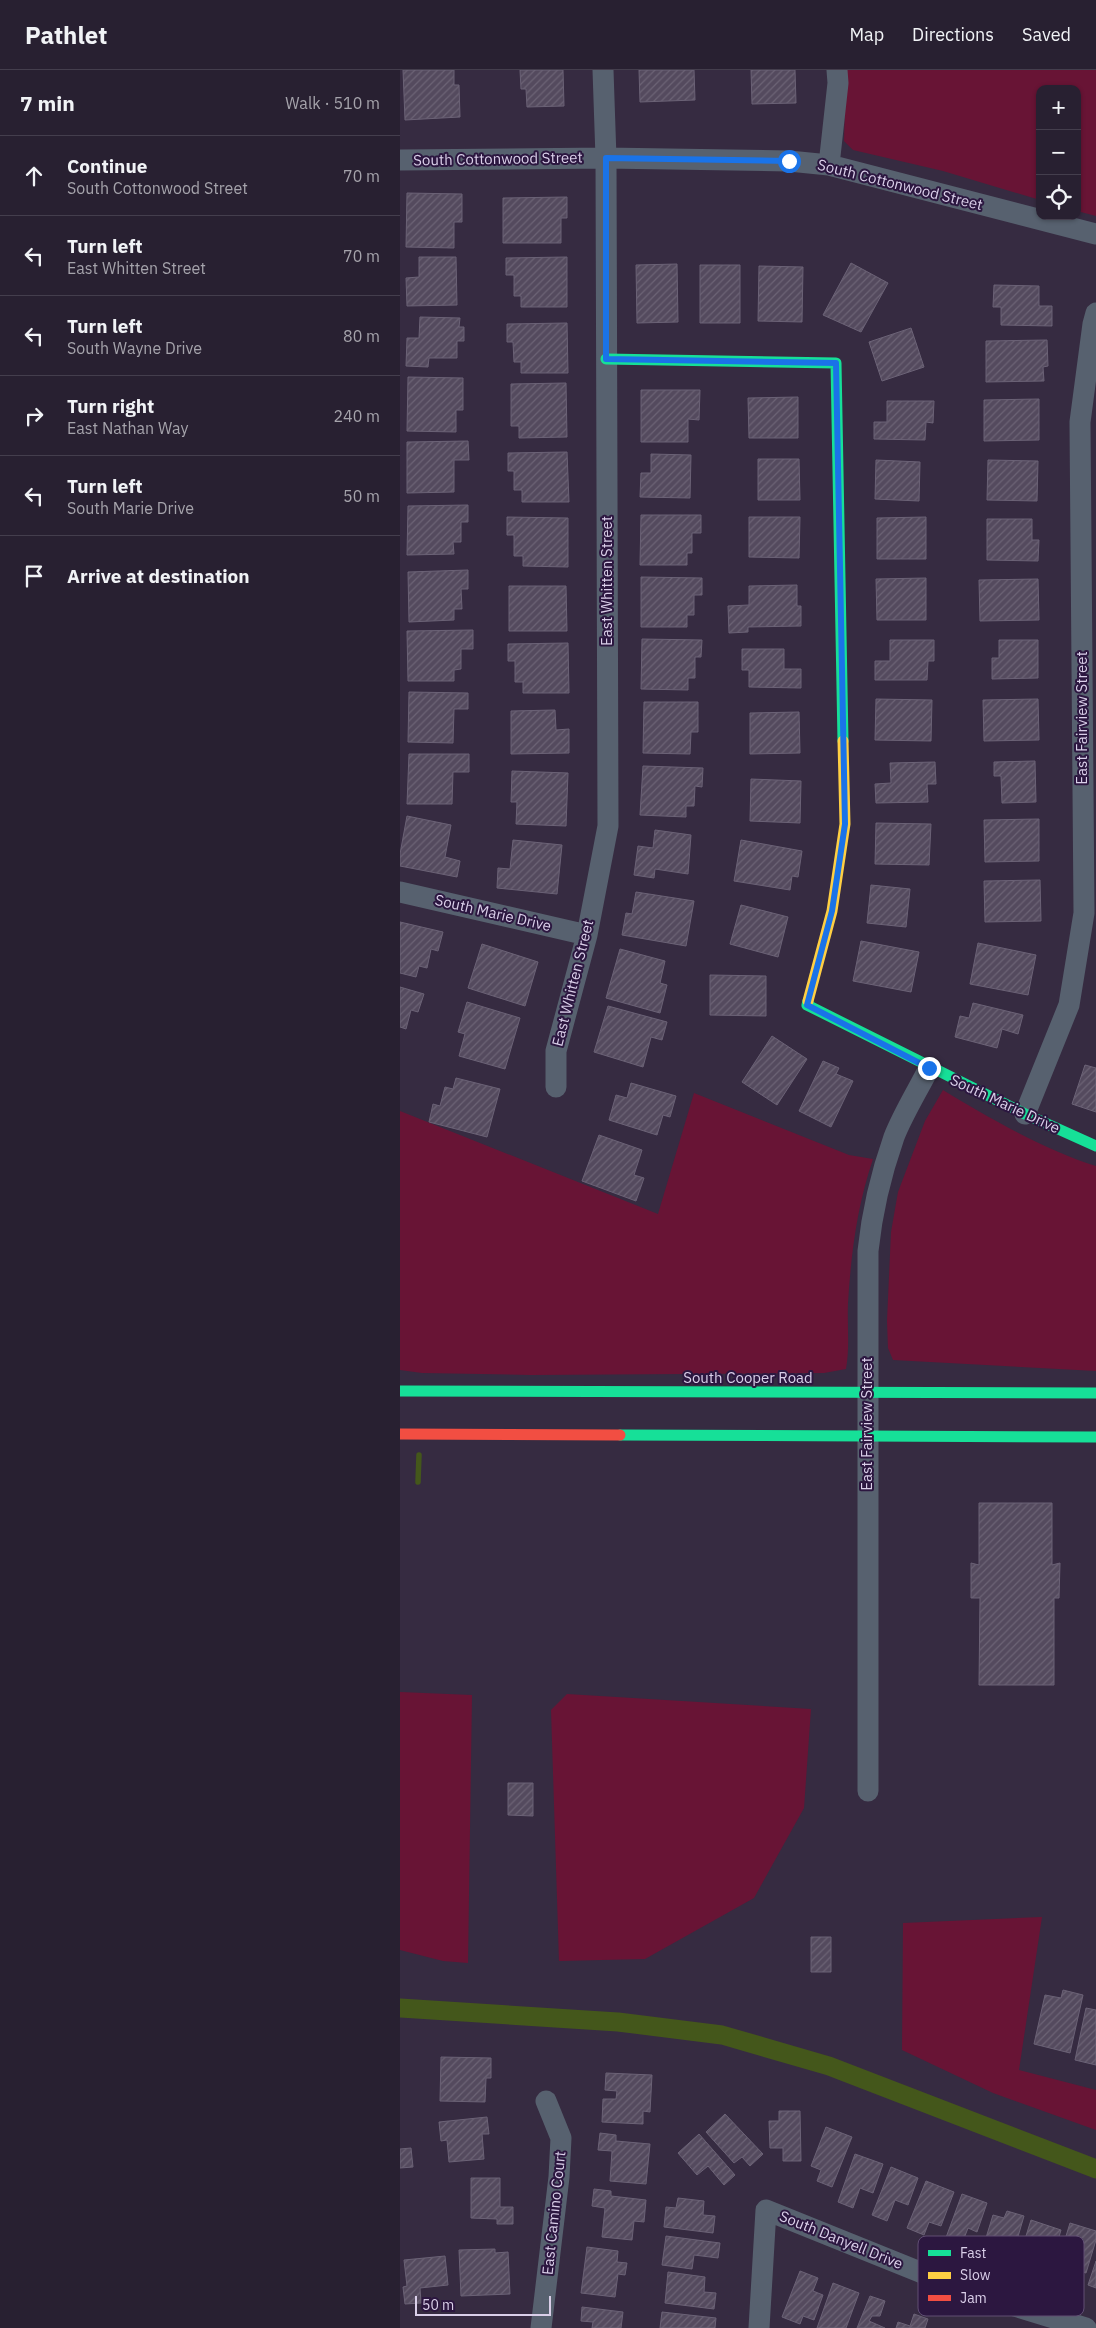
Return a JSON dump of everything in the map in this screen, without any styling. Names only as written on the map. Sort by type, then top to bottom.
[{"type":"main road","name":"South Marie Drive","points":[[606,359],[836,363],[845,824],[832,911],[807,1005],[929,1068],[1096,1146]]},
{"type":"main road","name":"South Cooper Road","points":[[400,1391],[867,1394],[1096,1393]]},
{"type":"main road","points":[[400,1434],[1096,1437]]},
{"type":"street","name":"East Whitten Street","points":[[556,1087],[556,1051],[587,935],[608,826],[606,158],[603,70]]},
{"type":"street","points":[[829,165],[838,82],[837,70]]},
{"type":"street","name":"South Cottonwood Street","points":[[400,160],[606,158],[789,161],[829,165],[1096,234]]},
{"type":"street","name":"East Fairview Street","points":[[1024,1114],[1069,1005],[1084,913],[1088,422],[1093,324],[1096,313]]},
{"type":"street","name":"South Marie Drive","points":[[400,892],[587,935]]},
{"type":"street","name":"East Fairview Street","points":[[868,1791],[867,1394],[868,1251],[870,1224],[881,1178],[895,1136],[929,1068]]},
{"type":"street","name":"East Camino Court","points":[[541,2328],[562,2138],[546,2101]]},
{"type":"street","name":"South Danyell Drive","points":[[759,2328],[766,2210],[918,2271]]},
{"type":"street","name":"South Danyell Drive","points":[[1047,2316],[1086,2328]]},
{"type":"shaded area","points":[[846,70],[1096,70],[1096,216],[1081,212],[1081,85],[1036,85],[1036,199],[943,171],[853,150],[844,141]]},
{"type":"shaded area","points":[[943,1090],[998,1122],[1058,1152],[1096,1166],[1096,1371],[893,1360],[888,1348],[887,1321],[891,1232],[898,1192],[925,1121]]},
{"type":"shaded area","points":[[694,1093],[849,1155],[873,1159],[863,1194],[853,1248],[848,1303],[846,1369],[824,1373],[531,1375],[422,1373],[400,1370],[400,1111],[658,1214]]},
{"type":"shaded area","points":[[400,1692],[472,1695],[468,1963],[443,1961],[400,1950]]},
{"type":"shaded area","points":[[567,1694],[811,1709],[804,1808],[754,1898],[645,1959],[559,1961],[551,1710]]},
{"type":"shaded area","points":[[1042,1917],[1019,2070],[1096,2090],[1096,2130],[993,2093],[902,2050],[903,1923]]},
{"type":"building","points":[[403,70],[454,70],[454,85],[459,85],[460,117],[405,120]]},
{"type":"building","points":[[520,70],[563,70],[564,106],[527,107],[526,89],[521,89]]},
{"type":"building","points":[[639,70],[694,70],[695,100],[640,102]]},
{"type":"building","points":[[751,70],[795,70],[796,103],[752,104]]},
{"type":"building","points":[[407,193],[462,194],[462,222],[454,222],[454,248],[406,247]]},
{"type":"building","points":[[567,197],[567,218],[561,218],[561,243],[503,243],[503,198]]},
{"type":"building","points":[[419,257],[456,257],[457,305],[407,306],[406,278],[419,277]]},
{"type":"building","points":[[567,257],[567,307],[521,307],[521,296],[514,296],[514,275],[506,275],[506,258]]},
{"type":"building","points":[[851,263],[888,283],[861,332],[823,315]]},
{"type":"building","points":[[677,264],[678,322],[637,323],[636,265]]},
{"type":"building","points":[[700,265],[740,265],[740,323],[700,323]]},
{"type":"building","points":[[759,266],[803,267],[802,322],[758,321]]},
{"type":"building","points":[[994,285],[1039,286],[1039,306],[1052,306],[1052,326],[1001,325],[1001,307],[993,307]]},
{"type":"building","points":[[420,317],[460,318],[459,327],[464,327],[464,341],[457,341],[457,358],[429,358],[428,367],[406,366],[407,338],[419,338]]},
{"type":"building","points":[[567,323],[568,373],[521,373],[521,362],[514,362],[513,342],[507,342],[507,324]]},
{"type":"building","points":[[911,328],[924,367],[882,381],[869,342]]},
{"type":"building","points":[[1047,340],[1048,366],[1043,367],[1044,381],[986,382],[986,341]]},
{"type":"building","points":[[408,377],[463,378],[463,410],[456,410],[456,432],[407,431]]},
{"type":"building","points":[[566,383],[567,437],[519,438],[519,426],[511,426],[511,384]]},
{"type":"building","points":[[641,390],[700,390],[699,420],[688,419],[688,442],[641,442]]},
{"type":"building","points":[[798,397],[798,438],[749,438],[748,398]]},
{"type":"building","points":[[1039,399],[1039,440],[984,441],[984,400]]},
{"type":"building","points":[[887,401],[934,401],[933,423],[926,422],[925,440],[874,439],[874,422],[887,422]]},
{"type":"building","points":[[468,441],[469,460],[454,460],[454,492],[407,493],[407,442]]},
{"type":"building","points":[[567,452],[569,502],[522,502],[522,490],[514,490],[514,471],[508,471],[508,453]]},
{"type":"building","points":[[651,454],[691,455],[690,498],[640,497],[641,473],[651,473]]},
{"type":"building","points":[[758,459],[799,459],[800,500],[758,500]]},
{"type":"building","points":[[876,460],[920,462],[919,501],[875,499]]},
{"type":"building","points":[[988,460],[1038,461],[1037,501],[987,500]]},
{"type":"building","points":[[468,505],[468,522],[461,522],[461,542],[453,542],[454,554],[407,555],[408,506]]},
{"type":"building","points":[[641,515],[701,515],[701,533],[692,533],[692,553],[687,553],[687,565],[640,565]]},
{"type":"building","points":[[507,517],[568,518],[568,567],[523,566],[523,556],[514,556],[514,535],[507,535]]},
{"type":"building","points":[[749,517],[800,517],[799,558],[749,557]]},
{"type":"building","points":[[926,517],[926,559],[877,559],[877,518]]},
{"type":"building","points":[[987,519],[1032,519],[1032,540],[1039,540],[1038,561],[987,560]]},
{"type":"building","points":[[468,570],[468,589],[461,589],[462,609],[454,609],[454,620],[409,622],[408,572]]},
{"type":"building","points":[[641,577],[702,578],[702,595],[694,595],[694,615],[687,615],[687,627],[641,627]]},
{"type":"building","points":[[926,578],[926,620],[877,620],[876,579]]},
{"type":"building","points":[[1038,579],[1039,620],[980,621],[979,580]]},
{"type":"building","points":[[797,585],[797,606],[801,606],[801,626],[748,627],[748,632],[729,633],[728,606],[749,605],[749,586]]},
{"type":"building","points":[[509,586],[566,586],[567,631],[509,631]]},
{"type":"building","points":[[473,630],[473,649],[461,649],[461,669],[454,670],[454,681],[408,681],[407,631]]},
{"type":"building","points":[[642,639],[702,640],[701,657],[695,657],[695,678],[688,678],[688,690],[641,689]]},
{"type":"building","points":[[890,640],[934,640],[934,661],[928,661],[927,680],[875,680],[875,661],[890,661]]},
{"type":"building","points":[[999,640],[1038,640],[1038,678],[992,679],[992,658],[999,658]]},
{"type":"building","points":[[568,643],[569,693],[523,693],[523,682],[515,682],[515,661],[508,661],[508,644]]},
{"type":"building","points":[[742,649],[784,649],[784,669],[801,669],[801,688],[749,687],[749,670],[742,670]]},
{"type":"building","points":[[409,692],[468,693],[468,709],[454,709],[453,743],[408,742]]},
{"type":"building","points":[[876,699],[932,700],[931,741],[875,740]]},
{"type":"building","points":[[1038,699],[1039,740],[984,741],[983,700]]},
{"type":"building","points":[[644,702],[698,702],[698,732],[691,732],[690,754],[643,753]]},
{"type":"building","points":[[555,710],[556,730],[569,729],[569,753],[511,754],[511,711]]},
{"type":"building","points":[[799,712],[800,753],[750,754],[750,713]]},
{"type":"building","points":[[409,754],[469,754],[469,772],[453,772],[452,804],[407,804]]},
{"type":"building","points":[[1035,761],[1036,802],[1002,803],[1001,776],[994,776],[994,762]]},
{"type":"building","points":[[935,762],[936,784],[927,784],[928,802],[876,803],[875,784],[891,783],[890,763]]},
{"type":"building","points":[[643,766],[703,768],[702,787],[695,786],[694,806],[686,806],[686,817],[640,815]]},
{"type":"building","points":[[512,771],[568,773],[566,826],[516,824],[517,802],[511,802]]},
{"type":"building","points":[[751,779],[801,781],[800,823],[750,821]]},
{"type":"building","points":[[407,816],[451,825],[445,857],[460,861],[457,877],[400,866],[400,854]]},
{"type":"building","points":[[1039,819],[1039,861],[985,862],[984,820]]},
{"type":"building","points":[[876,823],[931,824],[929,865],[875,864]]},
{"type":"building","points":[[655,830],[691,835],[688,874],[655,869],[654,878],[634,875],[638,846],[653,848]]},
{"type":"building","points":[[513,840],[562,845],[557,894],[497,888],[498,868],[510,869]]},
{"type":"building","points":[[741,840],[802,851],[798,877],[792,876],[790,890],[734,881]]},
{"type":"building","points":[[1040,880],[1041,921],[985,922],[984,881]]},
{"type":"building","points":[[871,885],[910,889],[906,927],[867,923]]},
{"type":"building","points":[[636,892],[694,901],[686,946],[622,935],[626,913],[632,914]]},
{"type":"building","points":[[741,905],[788,917],[778,957],[730,944]]},
{"type":"building","points":[[400,922],[443,932],[438,951],[431,949],[427,968],[419,966],[416,977],[400,973]]},
{"type":"building","points":[[861,941],[919,952],[911,992],[853,981]]},
{"type":"building","points":[[978,943],[1036,955],[1028,995],[970,984]]},
{"type":"building","points":[[482,944],[538,962],[525,1006],[468,988]]},
{"type":"building","points":[[620,949],[665,961],[660,983],[667,985],[660,1013],[606,998]]},
{"type":"building","points":[[710,975],[766,976],[766,1016],[710,1015]]},
{"type":"building","points":[[400,987],[424,994],[418,1012],[411,1010],[406,1029],[400,1027]]},
{"type":"building","points":[[467,1002],[520,1018],[505,1069],[459,1056],[465,1034],[458,1032]]},
{"type":"building","points":[[973,1003],[1023,1015],[1018,1034],[1002,1029],[997,1048],[955,1037],[960,1016],[969,1018]]},
{"type":"building","points":[[608,1006],[667,1022],[662,1040],[651,1037],[643,1067],[594,1052]]},
{"type":"building","points":[[772,1036],[807,1059],[777,1105],[742,1082]]},
{"type":"building","points":[[823,1061],[839,1068],[836,1074],[853,1081],[831,1127],[799,1111]]},
{"type":"building","points":[[1085,1065],[1096,1068],[1096,1112],[1072,1104]]},
{"type":"building","points":[[456,1078],[500,1089],[487,1137],[429,1122],[433,1104],[440,1106],[445,1087],[453,1089]]},
{"type":"building","points":[[631,1083],[676,1096],[670,1117],[663,1115],[657,1135],[609,1120],[616,1095],[627,1098]]},
{"type":"building","points":[[599,1135],[642,1150],[634,1175],[644,1178],[636,1201],[582,1181]]},
{"type":"building","points":[[979,1503],[1052,1503],[1052,1565],[1060,1563],[1059,1598],[1054,1598],[1054,1685],[979,1685],[980,1598],[971,1598],[971,1563],[979,1565]]},
{"type":"building","points":[[508,1783],[533,1783],[533,1816],[508,1815]]},
{"type":"building","points":[[811,1937],[831,1937],[831,1972],[811,1972]]},
{"type":"building","points":[[1063,1990],[1083,1995],[1070,2053],[1034,2044],[1045,1995],[1061,1998]]},
{"type":"building","points":[[1086,2008],[1096,2010],[1096,2065],[1075,2060]]},
{"type":"building","points":[[441,2057],[491,2058],[491,2078],[486,2078],[485,2102],[440,2101]]},
{"type":"building","points":[[606,2073],[652,2075],[650,2112],[643,2111],[643,2124],[602,2122],[603,2099],[616,2099],[617,2091],[605,2090]]},
{"type":"building","points":[[779,2111],[800,2111],[801,2161],[783,2161],[783,2148],[770,2148],[769,2121],[779,2121]]},
{"type":"building","points":[[725,2114],[763,2154],[750,2166],[742,2157],[734,2163],[706,2132]]},
{"type":"building","points":[[487,2117],[489,2134],[482,2134],[484,2159],[449,2162],[447,2140],[441,2141],[439,2122]]},
{"type":"building","points":[[826,2127],[852,2137],[832,2187],[817,2181],[821,2170],[811,2166]]},
{"type":"building","points":[[600,2133],[616,2135],[616,2141],[650,2144],[646,2184],[610,2181],[612,2151],[598,2150]]},
{"type":"building","points":[[699,2134],[735,2175],[724,2185],[708,2166],[697,2175],[678,2153]]},
{"type":"building","points":[[411,2148],[413,2167],[400,2168],[400,2149]]},
{"type":"building","points":[[855,2154],[883,2164],[873,2193],[860,2188],[853,2208],[838,2202]]},
{"type":"building","points":[[891,2167],[918,2178],[908,2205],[895,2200],[887,2221],[872,2215]]},
{"type":"building","points":[[471,2178],[500,2178],[500,2207],[513,2207],[513,2224],[497,2224],[497,2219],[471,2218]]},
{"type":"building","points":[[926,2181],[954,2192],[941,2226],[929,2222],[924,2235],[907,2228]]},
{"type":"building","points":[[594,2189],[611,2191],[611,2196],[646,2200],[644,2222],[634,2221],[632,2240],[602,2237],[605,2208],[592,2206]]},
{"type":"building","points":[[962,2194],[987,2203],[977,2232],[968,2228],[965,2236],[947,2236]]},
{"type":"building","points":[[678,2198],[704,2201],[703,2215],[715,2216],[713,2233],[664,2227],[666,2207],[676,2208]]},
{"type":"building","points":[[1007,2211],[1024,2216],[1018,2236],[987,2236],[993,2215],[1004,2218]]},
{"type":"building","points":[[1031,2220],[1061,2230],[1059,2236],[1026,2236]]},
{"type":"building","points":[[1070,2223],[1096,2231],[1096,2240],[1086,2273],[1084,2272],[1084,2236],[1066,2236]]},
{"type":"building","points":[[666,2236],[720,2243],[718,2258],[694,2255],[692,2269],[662,2265]]},
{"type":"building","points":[[587,2247],[618,2251],[617,2262],[627,2263],[625,2275],[618,2274],[615,2297],[581,2293]]},
{"type":"building","points":[[495,2249],[495,2253],[508,2252],[510,2294],[461,2296],[459,2250]]},
{"type":"building","points":[[445,2256],[448,2285],[420,2288],[421,2303],[405,2304],[403,2287],[407,2286],[404,2260]]},
{"type":"building","points":[[1096,2261],[1096,2288],[1088,2285]]},
{"type":"building","points":[[800,2271],[818,2278],[813,2291],[823,2295],[814,2320],[803,2316],[800,2324],[782,2317]]},
{"type":"building","points":[[668,2272],[705,2277],[704,2292],[716,2293],[714,2309],[665,2303]]},
{"type":"building","points":[[833,2283],[859,2293],[846,2328],[817,2328]]},
{"type":"building","points":[[870,2296],[885,2301],[880,2316],[872,2316],[869,2321],[885,2328],[857,2328]]},
{"type":"building","points":[[582,2307],[623,2312],[621,2328],[592,2328],[593,2322],[581,2321]]},
{"type":"building","points":[[662,2312],[716,2318],[715,2328],[660,2328]]},
{"type":"building","points":[[914,2314],[928,2319],[925,2328],[896,2328],[898,2322],[910,2326]]},
{"type":"waterway","points":[[418,1482],[419,1455]]},
{"type":"waterway","points":[[400,2008],[618,2022],[722,2035],[829,2066],[1096,2169]]},
{"type":"traffic: fast","points":[[606,359],[836,363],[843,741]]},
{"type":"traffic: fast","points":[[808,1001],[807,1005],[1025,1114],[1096,1146]]},
{"type":"traffic: fast","points":[[400,1391],[1096,1393]]},
{"type":"traffic: fast","points":[[620,1435],[1096,1437]]},
{"type":"traffic: slow","points":[[808,1001],[832,911],[845,824],[843,741]]},
{"type":"traffic: jam","points":[[400,1434],[620,1435]]},
{"type":"route","points":[[789,161],[606,158],[606,359],[836,363],[845,824],[832,911],[807,1005],[929,1068]]}]
